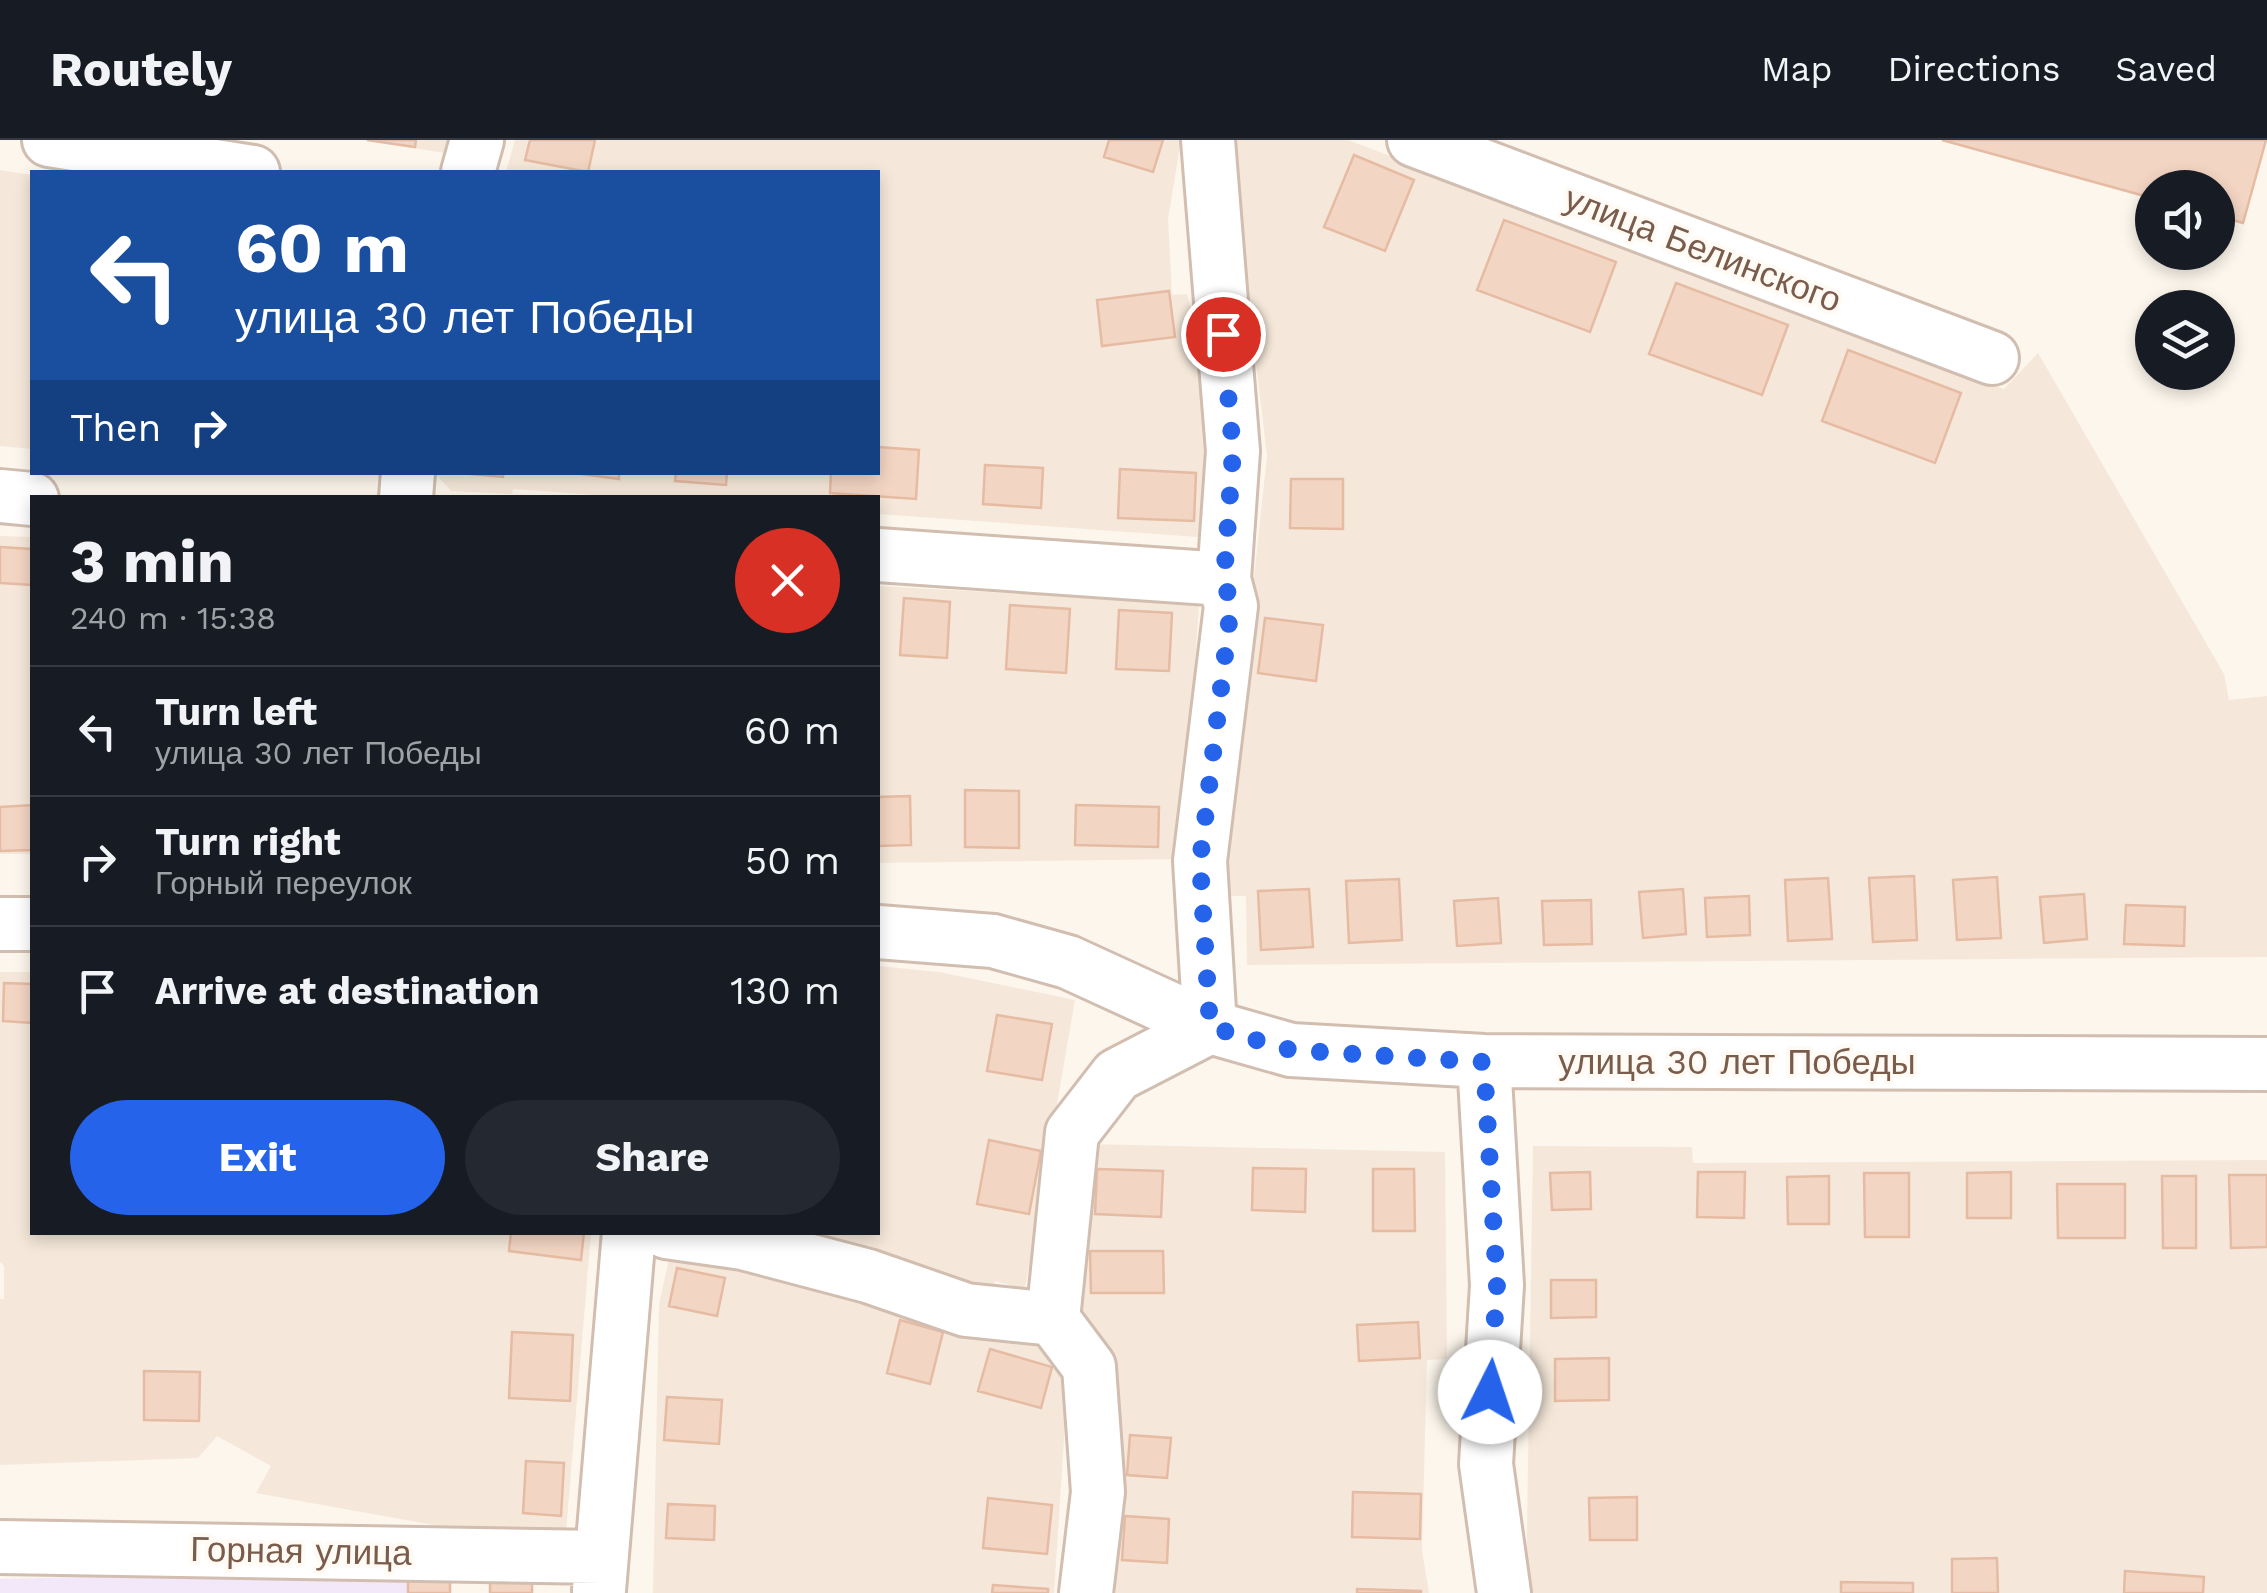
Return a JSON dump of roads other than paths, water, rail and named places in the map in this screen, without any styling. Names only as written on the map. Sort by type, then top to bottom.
[{"type":"street","points":[[49,140],[240,170]]},
{"type":"street","points":[[469,170],[477,140]]},
{"type":"street","points":[[1086,1593],[1098,1492],[1089,1368],[1053,1318],[1072,1133],[1116,1075],[1210,1027],[1200,861],[1231,606],[1224,579],[1233,451],[1208,140]]},
{"type":"street","name":"улица Белинского","points":[[1414,140],[1992,358]]},
{"type":"street","points":[[0,496],[30,498]]},
{"type":"street","points":[[880,555],[1224,579]]},
{"type":"street","points":[[0,924],[30,924]]},
{"type":"street","name":"улица 30 лет Победы","points":[[880,932],[992,941],[1068,962],[1210,1027],[1291,1050],[1484,1062],[2267,1064]]},
{"type":"street","points":[[1484,1062],[1497,1285],[1486,1464],[1504,1593]]},
{"type":"street","points":[[600,1575],[630,1235]]},
{"type":"street","points":[[687,1235],[743,1243],[868,1276],[966,1310],[1053,1318]]},
{"type":"street","name":"Горная улица","points":[[0,1547],[469,1573],[600,1575]]}]
